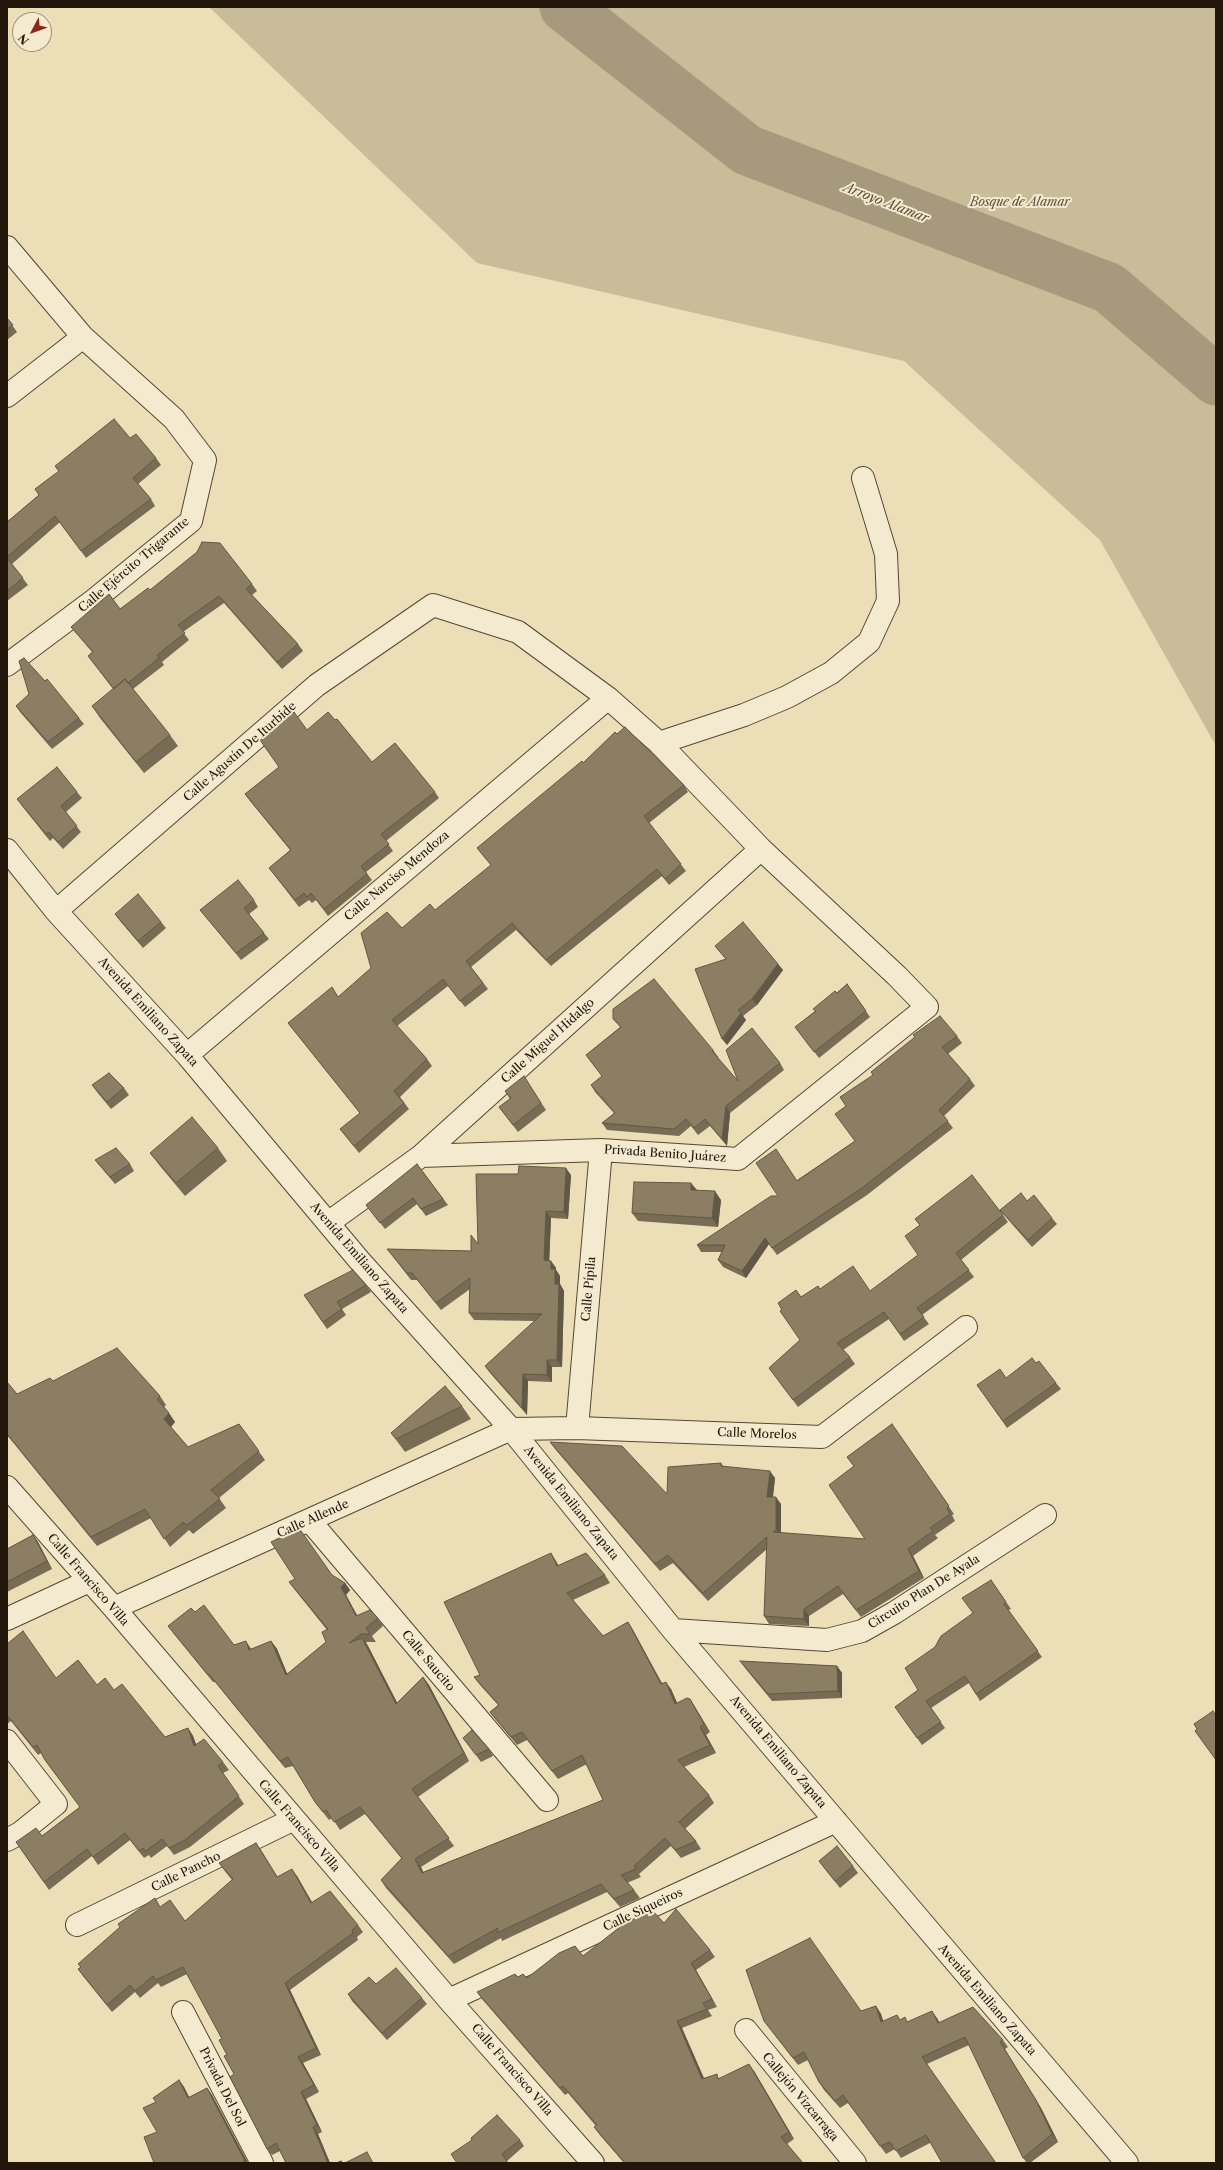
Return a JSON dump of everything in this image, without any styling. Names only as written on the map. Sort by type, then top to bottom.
[{"type":"street","points":[[7,247],[83,337],[7,396]]},
{"type":"street","name":"Calle Ejército Trigarante","points":[[7,665],[94,600],[191,521],[205,460],[174,419],[83,337]]},
{"type":"street","points":[[659,743],[744,716],[787,697],[831,673],[869,642],[888,601],[886,554],[863,478]]},
{"type":"street","name":"Calle Agustín De Iturbide","points":[[56,911],[318,685],[434,605],[518,632],[608,698]]},
{"type":"street","points":[[608,698],[659,743],[761,849]]},
{"type":"street","name":"Calle Narciso Mendoza","points":[[187,1055],[608,698]]},
{"type":"street","name":"Privada Benito Juárez","points":[[421,1156],[600,1150],[738,1159],[927,1007],[897,976],[761,849]]},
{"type":"street","name":"Calle Miguel Hidalgo","points":[[328,1223],[421,1156],[761,849]]},
{"type":"street","name":"Avenida Emiliano Zapata","points":[[7,850],[56,911],[187,1055],[328,1223],[511,1429],[674,1630],[1127,2163]]},
{"type":"street","name":"Calle Pípila","points":[[577,1428],[600,1150]]},
{"type":"street","name":"Calle Morelos","points":[[511,1429],[577,1428],[822,1437],[966,1327]]},
{"type":"street","name":"Calle Allende","points":[[114,1608],[310,1521],[511,1429]]},
{"type":"street","name":"Calle Francisco Villa","points":[[7,1487],[114,1608],[449,2000],[593,2163]]},
{"type":"street","name":"Circuito Plan De Ayala","points":[[674,1630],[827,1640],[862,1631],[894,1613],[1045,1515]]},
{"type":"street","name":"Calle Saucito","points":[[310,1521],[547,1800]]},
{"type":"street","points":[[7,1620],[89,1581]]},
{"type":"street","points":[[7,1741],[56,1804],[20,1833],[7,1840]]},
{"type":"street","name":"Calle Pancho","points":[[77,1925],[294,1820]]},
{"type":"street","name":"Calle Siqueiros","points":[[449,2000],[836,1821]]},
{"type":"street","name":"Privada Del Sol","points":[[183,2012],[262,2163]]},
{"type":"street","name":"Callejón Vizcarraga","points":[[746,2030],[855,2163]]},
{"type":"green space","name":"Bosque de Alamar","points":[[209,7],[1216,7],[1216,746],[1100,540],[904,361],[477,263]]},
{"type":"building","points":[[7,318],[13,325],[7,329]]},
{"type":"building","points":[[114,419],[130,438],[136,434],[156,458],[133,478],[151,499],[81,551],[55,516],[7,557],[7,522],[39,495],[35,489],[59,471],[55,466]]},
{"type":"building","points":[[202,542],[220,543],[252,584],[246,589],[298,644],[277,662],[219,596],[178,625],[185,633],[157,655],[159,658],[128,683],[125,679],[114,689],[88,656],[93,652],[71,627],[109,594],[120,609],[148,588],[150,590],[197,552]]},
{"type":"building","points":[[7,558],[23,578],[7,591]]},
{"type":"building","points":[[24,658],[45,681],[47,679],[79,718],[48,742],[16,706],[29,694],[19,661]]},
{"type":"building","points":[[125,679],[170,735],[136,762],[92,706]]},
{"type":"building","points":[[294,712],[307,730],[328,712],[335,720],[337,719],[372,762],[395,743],[435,792],[381,834],[389,844],[361,866],[367,874],[324,909],[311,893],[307,897],[304,893],[295,900],[269,868],[291,850],[245,794],[279,767],[260,740]]},
{"type":"building","points":[[625,727],[684,785],[644,816],[681,864],[665,879],[657,869],[546,960],[512,923],[466,961],[483,983],[460,1001],[443,979],[392,1020],[427,1059],[394,1091],[404,1103],[354,1146],[340,1129],[360,1113],[288,1023],[332,987],[338,997],[371,968],[361,933],[387,912],[402,928],[430,904],[435,910],[491,865],[477,848],[582,761],[583,763],[615,732],[617,734]]},
{"type":"building","points":[[57,767],[77,792],[61,806],[77,826],[58,842],[49,832],[46,834],[17,799]]},
{"type":"building","points":[[238,880],[254,900],[244,908],[264,933],[236,953],[200,910]]},
{"type":"building","points":[[138,894],[161,922],[138,941],[115,914]]},
{"type":"building","points":[[743,922],[778,964],[752,999],[738,1010],[741,1013],[722,1039],[695,969],[726,959],[715,946]]},
{"type":"building","points":[[654,979],[738,1081],[726,1050],[752,1028],[780,1063],[726,1106],[722,1139],[705,1119],[694,1128],[686,1119],[674,1129],[602,1123],[615,1113],[591,1085],[602,1076],[586,1055],[621,1027],[613,1019],[613,1009]]},
{"type":"building","points":[[847,984],[866,1011],[814,1052],[795,1027],[816,1011],[813,1009],[835,991],[837,993]]},
{"type":"building","points":[[940,1016],[957,1036],[942,1047],[970,1079],[939,1110],[948,1121],[862,1188],[772,1248],[765,1238],[742,1271],[718,1260],[725,1245],[697,1245],[771,1196],[778,1196],[756,1163],[776,1149],[797,1181],[855,1141],[835,1114],[846,1106],[840,1097],[873,1075],[871,1072],[915,1037],[913,1035]]},
{"type":"building","points":[[109,1073],[124,1088],[107,1102],[92,1085]]},
{"type":"building","points":[[524,1076],[541,1103],[513,1125],[499,1107],[511,1098],[505,1091]]},
{"type":"building","points":[[192,1117],[218,1148],[176,1183],[150,1153]]},
{"type":"building","points":[[116,1148],[130,1164],[110,1177],[95,1160]]},
{"type":"building","points":[[417,1164],[443,1199],[421,1209],[413,1198],[380,1223],[366,1205]]},
{"type":"building","points":[[519,1166],[566,1168],[564,1212],[546,1211],[544,1260],[551,1261],[551,1269],[555,1269],[555,1284],[559,1284],[557,1360],[547,1360],[547,1375],[523,1374],[522,1408],[485,1366],[542,1314],[469,1313],[470,1278],[436,1303],[412,1273],[407,1273],[387,1249],[471,1251],[471,1235],[478,1244],[476,1174],[518,1174]]},
{"type":"building","points":[[972,1175],[1003,1215],[956,1253],[969,1270],[917,1308],[924,1317],[900,1334],[884,1312],[837,1343],[850,1357],[793,1400],[769,1368],[800,1340],[780,1311],[782,1310],[778,1303],[796,1290],[801,1297],[818,1286],[820,1289],[853,1266],[870,1291],[918,1255],[905,1236],[920,1225],[915,1219]]},
{"type":"building","points":[[634,1182],[691,1183],[691,1190],[715,1191],[712,1218],[632,1213]]},
{"type":"building","points":[[1021,1193],[1027,1201],[1034,1195],[1052,1218],[1028,1240],[1000,1210]]},
{"type":"building","points":[[353,1270],[366,1285],[337,1302],[342,1309],[323,1322],[304,1295]]},
{"type":"building","points":[[117,1348],[160,1396],[157,1399],[169,1413],[164,1419],[188,1447],[239,1424],[259,1451],[211,1490],[220,1499],[187,1525],[183,1522],[164,1539],[145,1509],[91,1537],[7,1434],[7,1382],[17,1394],[50,1378],[53,1381]]},
{"type":"building","points":[[1032,1358],[1036,1363],[1039,1361],[1056,1383],[1003,1421],[977,1385],[1000,1369],[1006,1378]]},
{"type":"building","points":[[445,1386],[462,1406],[396,1439],[391,1433]]},
{"type":"building","points":[[892,1424],[949,1506],[947,1508],[950,1514],[930,1528],[933,1531],[908,1549],[919,1571],[856,1610],[838,1586],[804,1609],[804,1619],[764,1616],[767,1537],[703,1593],[668,1555],[655,1564],[550,1442],[622,1446],[667,1494],[668,1467],[721,1463],[721,1466],[770,1471],[767,1497],[776,1497],[776,1530],[773,1532],[865,1539],[829,1485],[854,1466],[847,1457]]},
{"type":"building","points":[[299,1528],[332,1575],[345,1583],[341,1587],[356,1616],[370,1610],[378,1618],[366,1628],[370,1634],[361,1634],[349,1643],[362,1638],[396,1704],[423,1677],[464,1753],[412,1789],[449,1838],[415,1859],[422,1873],[603,1800],[582,1755],[552,1771],[522,1732],[511,1737],[490,1712],[499,1705],[474,1677],[480,1675],[444,1602],[551,1553],[557,1566],[586,1553],[605,1575],[567,1593],[603,1636],[628,1622],[661,1684],[666,1682],[675,1704],[687,1698],[690,1699],[704,1724],[700,1727],[710,1745],[678,1760],[709,1795],[679,1822],[696,1841],[675,1850],[665,1838],[634,1866],[636,1869],[621,1875],[634,1890],[614,1899],[601,1884],[497,1933],[498,1928],[448,1956],[381,1880],[402,1858],[360,1807],[334,1822],[326,1810],[323,1812],[315,1802],[288,1757],[280,1761],[168,1626],[191,1608],[195,1612],[204,1605],[234,1645],[246,1641],[249,1650],[271,1641],[286,1675],[326,1642],[322,1632],[328,1629],[289,1582],[295,1579],[271,1542]]},
{"type":"building","points":[[33,1535],[47,1561],[7,1582],[7,1549]]},
{"type":"building","points":[[991,1580],[1006,1602],[1004,1604],[1038,1651],[976,1694],[965,1676],[926,1701],[941,1722],[917,1738],[895,1707],[918,1690],[905,1668],[935,1647],[941,1636],[973,1613],[962,1598]]},
{"type":"building","points":[[23,1631],[56,1678],[78,1660],[97,1685],[105,1678],[114,1690],[122,1684],[165,1737],[188,1728],[194,1746],[204,1739],[223,1762],[218,1766],[239,1796],[185,1840],[169,1848],[162,1839],[146,1851],[143,1848],[139,1851],[125,1833],[93,1857],[87,1849],[44,1882],[16,1842],[36,1828],[42,1836],[80,1807],[45,1760],[37,1745],[33,1747],[7,1715],[7,1644]]},
{"type":"building","points":[[740,1661],[837,1666],[838,1691],[768,1694]]},
{"type":"building","points":[[1213,1711],[1216,1716],[1216,1760],[1195,1731],[1197,1729],[1194,1724]]},
{"type":"building","points":[[472,1730],[489,1749],[476,1755],[463,1738]]},
{"type":"building","points":[[256,1843],[277,1877],[292,1869],[311,1903],[330,1891],[358,1925],[352,1930],[353,1933],[285,1983],[316,2048],[298,2057],[314,2085],[301,2092],[317,2125],[313,2127],[328,2163],[286,2163],[276,2143],[267,2149],[230,2077],[234,2074],[224,2056],[227,2055],[219,2040],[222,2039],[183,1967],[156,1980],[153,1976],[135,1991],[130,1985],[107,2005],[78,1969],[81,1967],[78,1964],[120,1927],[118,1924],[155,1898],[160,1907],[170,1900],[185,1921],[233,1879],[219,1863]]},
{"type":"building","points":[[837,1846],[853,1866],[835,1881],[819,1861]]},
{"type":"building","points":[[676,1909],[710,1950],[691,1963],[712,1999],[703,2003],[707,2009],[677,2021],[702,2079],[717,2074],[718,2079],[749,2064],[789,2132],[781,2137],[803,2163],[625,2163],[594,2127],[597,2125],[563,2086],[560,2088],[477,1992],[515,1974],[518,1977],[523,1974],[527,1978],[559,1953],[575,1946],[583,1956],[625,1923],[652,1910],[664,1923]]},
{"type":"building","points":[[810,1938],[861,2011],[876,2006],[881,2022],[897,2015],[900,2020],[905,2017],[907,2022],[932,2011],[938,2023],[973,2007],[1003,2040],[1000,2042],[1036,2100],[1052,2134],[1023,2158],[965,2037],[922,2057],[996,2163],[942,2163],[926,2135],[896,2151],[890,2142],[880,2146],[843,2095],[835,2101],[819,2082],[804,2052],[793,2058],[764,2021],[746,1970]]},
{"type":"building","points":[[396,1968],[422,1998],[382,2033],[348,1994],[369,1977],[376,1984]]},
{"type":"building","points":[[179,2080],[188,2098],[207,2088],[245,2161],[241,2163],[154,2163],[144,2137],[157,2132],[143,2108],[156,2102],[153,2098]]},
{"type":"building","points":[[497,2115],[520,2140],[502,2154],[508,2163],[457,2163],[451,2154],[472,2140],[471,2138]]},
{"type":"building","points":[[367,2152],[373,2163],[345,2163]]},
{"type":"waterway","name":"Arroyo Alamar","points":[[565,7],[747,150],[1109,288],[1216,380]]}]
